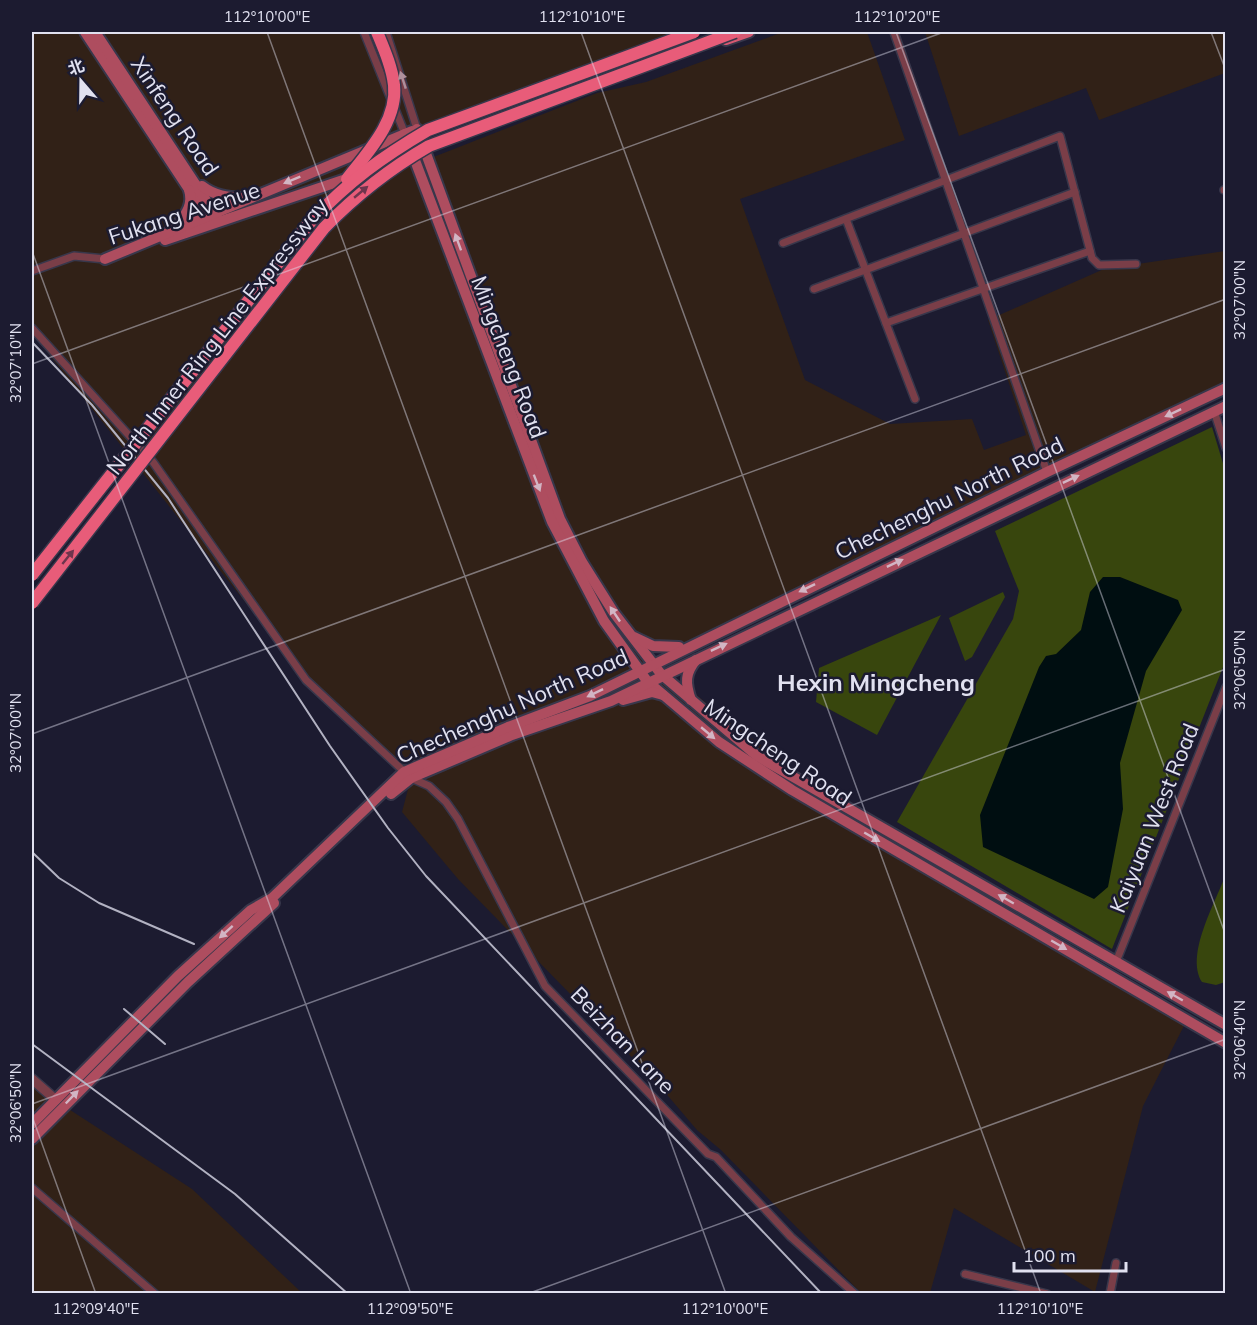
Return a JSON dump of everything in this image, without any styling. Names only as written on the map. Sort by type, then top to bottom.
[{"type":"highway","points":[[328,203],[386,123],[392,106],[394,87],[377,32]]},
{"type":"highway","name":"North Inner Ring Line Expressway","points":[[32,575],[312,220],[356,177],[392,151],[428,130],[694,32]]},
{"type":"highway","name":"North Inner Ring Line Expressway","points":[[32,603],[324,228],[357,195],[394,166],[429,146],[735,32]]},
{"type":"main road","name":"Xinfeng Road","points":[[85,32],[190,181]]},
{"type":"main road","name":"Xinfeng Road","points":[[95,32],[214,219]]},
{"type":"main road","name":"Fukang Avenue","points":[[105,259],[175,229],[214,219],[250,198],[417,129],[680,32]]},
{"type":"main road","name":"Fukang Avenue","points":[[105,259],[214,219],[413,156],[749,32]]},
{"type":"main road","points":[[475,108],[468,113],[469,124],[472,128],[483,130]]},
{"type":"main road","name":"Mingcheng Road","points":[[417,129],[561,519],[582,562],[630,635],[661,674],[692,703],[758,756],[1226,1025]]},
{"type":"main road","name":"Mingcheng Road","points":[[405,134],[552,522],[604,621],[647,681],[719,742],[792,790],[1226,1043]]},
{"type":"main road","points":[[190,181],[226,198],[250,198]]},
{"type":"main road","points":[[175,229],[190,208],[192,198],[190,181]]},
{"type":"main road","name":"Chechenghu North Road","points":[[32,1124],[178,976],[250,910],[272,898],[407,775],[508,727],[590,696],[652,663],[1226,388]]},
{"type":"main road","name":"Chechenghu North Road","points":[[32,1139],[188,982],[407,775],[611,700],[661,674],[1226,406]]},
{"type":"main road","points":[[630,635],[653,646],[672,649],[691,645]]},
{"type":"main road","points":[[617,682],[624,671],[627,658],[621,646]]},
{"type":"main road","points":[[692,703],[687,689],[687,671],[699,657]]},
{"type":"main road","points":[[513,735],[520,737],[638,695],[651,692],[664,695]]},
{"type":"street","points":[[364,32],[405,134]]},
{"type":"street","points":[[386,32],[417,129]]},
{"type":"street","points":[[894,32],[1047,472]]},
{"type":"street","points":[[783,243],[1060,136],[1090,251],[1099,265],[1136,264]]},
{"type":"street","points":[[814,289],[1075,192]]},
{"type":"street","points":[[846,219],[915,399]]},
{"type":"street","points":[[885,323],[1090,251]]},
{"type":"street","points":[[32,271],[74,256],[105,259]]},
{"type":"street","name":"Beizhan Lane","points":[[32,328],[153,462],[306,680],[407,775],[429,786],[446,802],[458,819],[545,986],[708,1154],[716,1156],[791,1237],[855,1293]]},
{"type":"street","points":[[1214,411],[1226,448]]},
{"type":"street","name":"Kaiyuan West Road","points":[[1116,962],[1226,687]]},
{"type":"street","points":[[32,1079],[56,1100]]},
{"type":"street","points":[[32,1188],[155,1293]]},
{"type":"street","points":[[1110,1293],[1116,1263]]},
{"type":"street","points":[[965,1274],[1047,1293]]},
{"type":"shaded area","points":[[32,32],[679,32],[405,134],[518,397],[431,158],[597,93],[646,82],[783,32],[867,32],[905,140],[740,199],[805,380],[890,424],[972,419],[984,450],[1026,435],[988,320],[1104,269],[1225,251],[1225,388],[691,645],[672,649],[640,636],[663,667],[729,722],[862,818],[1187,1020],[1143,1106],[1095,1292],[954,1208],[930,1293],[861,1293],[721,1150],[697,1130],[657,1083],[458,879],[402,812],[411,778],[306,679],[32,333]]},
{"type":"shaded area","points":[[925,32],[1225,32],[1225,73],[1099,120],[1086,88],[959,136]]},
{"type":"shaded area","points":[[1103,577],[1120,577],[1178,600],[1182,610],[1146,671],[1120,763],[1123,809],[1108,887],[1094,899],[983,847],[980,815],[1039,667],[1046,656],[1056,654],[1081,630],[1090,592]]},
{"type":"shaded area","points":[[32,1081],[64,1106],[192,1189],[302,1293],[32,1293]]},
{"type":"green space","points":[[1212,427],[1225,470],[1225,662],[1112,949],[897,822],[1013,619],[1019,591],[995,531]]},
{"type":"green space","points":[[1003,592],[1005,597],[972,657],[965,661],[949,618]]},
{"type":"green space","points":[[941,615],[877,735],[816,702],[819,668]]},
{"type":"green space","points":[[1225,876],[1225,982],[1216,985],[1202,982],[1197,958],[1203,929]]},
{"type":"railway","points":[[32,342],[92,405],[168,498],[330,746],[388,828],[426,876],[822,1294]]},
{"type":"railway","points":[[32,852],[59,878],[99,903],[194,944]]},
{"type":"railway","points":[[124,1009],[165,1044]]},
{"type":"railway","points":[[32,1044],[235,1194],[348,1294]]},
{"type":"district","name":"Hexin Mingcheng","points":[[876,683]]}]
